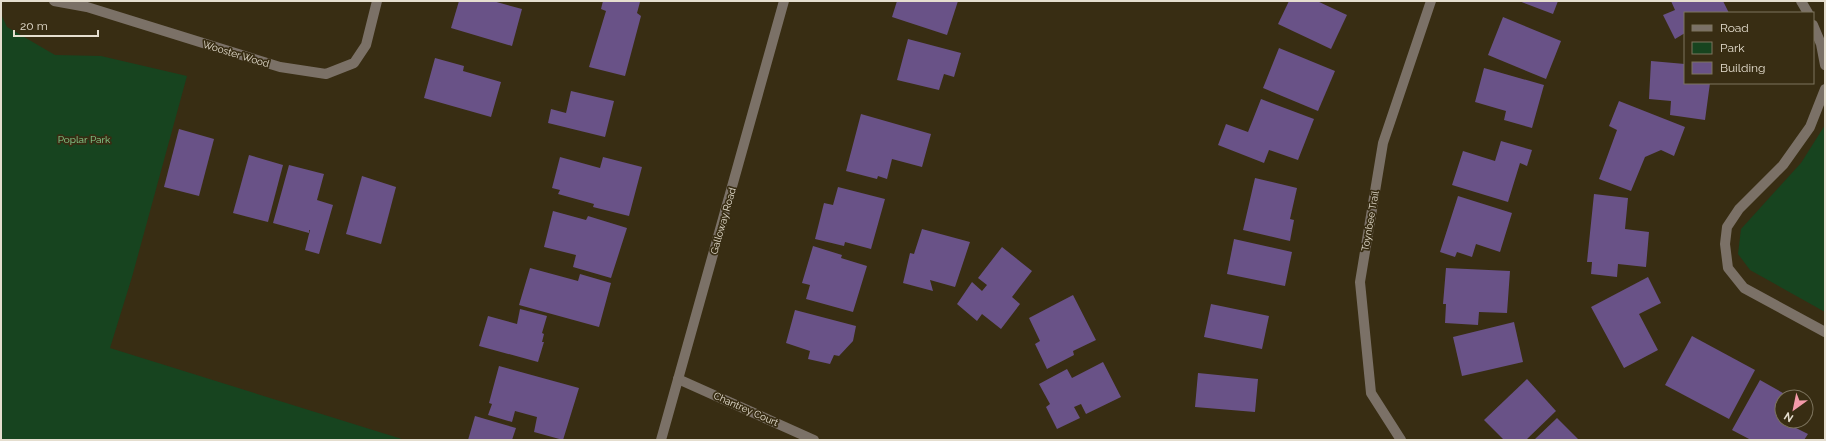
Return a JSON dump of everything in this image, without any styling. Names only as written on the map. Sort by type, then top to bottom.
[{"type":"street","name":"Wooster Wood","points":[[54,1],[87,7],[280,68],[326,74],[346,67],[354,62],[358,57],[366,45],[377,1]]},
{"type":"street","name":"Galloway Road","points":[[661,440],[784,1]]},
{"type":"street","name":"Toynbee Trail","points":[[1401,440],[1371,393],[1360,282],[1383,143],[1432,1]]},
{"type":"street","points":[[1801,1],[1807,12]]},
{"type":"street","points":[[1814,27],[1821,44],[1825,65]]},
{"type":"street","points":[[1825,89],[1822,100],[1810,127],[1788,159],[1760,190],[1739,209],[1727,227],[1725,244],[1728,268],[1744,288],[1825,332]]},
{"type":"street","name":"Chantrey Court","points":[[678,379],[814,440]]},
{"type":"green space","name":"Poplar Park","points":[[1,14],[7,27],[55,55],[101,56],[187,76],[132,277],[110,348],[405,440],[1,440]]},
{"type":"green space","points":[[1825,125],[1825,312],[1750,270],[1738,254],[1741,229],[1801,163]]},
{"type":"building","points":[[459,1],[493,1],[522,9],[512,46],[451,28]]},
{"type":"building","points":[[603,1],[640,2],[637,13],[641,16],[625,76],[589,67],[606,11],[601,9]]},
{"type":"building","points":[[897,1],[958,1],[947,35],[892,17]]},
{"type":"building","points":[[1289,1],[1317,1],[1347,15],[1331,49],[1278,24]]},
{"type":"building","points":[[1519,1],[1558,1],[1553,14]]},
{"type":"building","points":[[1671,1],[1723,1],[1728,12],[1684,12],[1684,34],[1675,39],[1663,15],[1675,10]]},
{"type":"building","points":[[1503,17],[1561,41],[1546,79],[1488,55]]},
{"type":"building","points":[[908,39],[961,53],[954,77],[944,74],[939,90],[897,80]]},
{"type":"building","points":[[1279,48],[1335,71],[1318,111],[1263,88]]},
{"type":"building","points":[[435,58],[464,66],[463,71],[501,82],[491,117],[424,98]]},
{"type":"building","points":[[1651,61],[1684,64],[1684,84],[1710,84],[1705,120],[1670,115],[1671,101],[1649,99]]},
{"type":"building","points":[[1484,68],[1544,85],[1532,128],[1504,120],[1506,111],[1475,102]]},
{"type":"building","points":[[571,91],[614,101],[605,137],[548,123],[551,109],[566,113]]},
{"type":"building","points":[[1261,99],[1314,119],[1298,160],[1269,150],[1264,163],[1218,145],[1226,124],[1248,132]]},
{"type":"building","points":[[1619,101],[1685,127],[1674,156],[1661,150],[1645,157],[1631,191],[1599,179],[1617,130],[1609,126]]},
{"type":"building","points":[[861,114],[931,134],[922,167],[892,159],[887,179],[878,176],[877,179],[846,171]]},
{"type":"building","points":[[179,129],[214,139],[199,196],[164,187]]},
{"type":"building","points":[[1501,141],[1532,150],[1527,166],[1520,163],[1508,202],[1452,185],[1463,151],[1495,161]]},
{"type":"building","points":[[249,155],[283,165],[268,222],[233,213]]},
{"type":"building","points":[[560,157],[600,168],[603,157],[642,167],[629,216],[593,207],[594,204],[558,194],[560,190],[552,188]]},
{"type":"building","points":[[289,165],[324,174],[317,200],[333,205],[319,254],[305,250],[310,230],[309,233],[273,223]]},
{"type":"building","points":[[362,176],[396,187],[381,244],[346,234]]},
{"type":"building","points":[[1255,178],[1297,188],[1290,219],[1294,220],[1290,241],[1243,230]]},
{"type":"building","points":[[838,187],[885,199],[871,249],[845,242],[844,246],[815,239],[824,203],[833,205]]},
{"type":"building","points":[[1594,194],[1628,198],[1625,229],[1649,232],[1646,267],[1618,264],[1617,277],[1591,274],[1592,262],[1587,262]]},
{"type":"building","points":[[1458,196],[1512,213],[1500,252],[1476,244],[1472,257],[1457,252],[1455,257],[1440,252]]},
{"type":"building","points":[[553,211],[586,220],[588,216],[627,228],[611,278],[573,267],[576,255],[544,247]]},
{"type":"building","points":[[922,229],[970,242],[955,287],[930,280],[933,291],[903,283],[910,253],[914,254]]},
{"type":"building","points":[[1234,239],[1292,252],[1285,286],[1227,274]]},
{"type":"building","points":[[813,246],[842,255],[841,258],[867,266],[853,312],[806,299],[810,285],[802,283]]},
{"type":"building","points":[[1002,247],[1032,271],[1012,297],[1020,304],[1001,329],[982,314],[977,321],[957,304],[972,282],[982,291],[987,285],[978,278]]},
{"type":"building","points":[[530,268],[578,281],[580,274],[611,283],[599,327],[519,305]]},
{"type":"building","points":[[1446,268],[1510,271],[1507,313],[1479,312],[1478,325],[1445,323],[1446,304],[1443,304]]},
{"type":"building","points":[[1648,277],[1661,303],[1639,314],[1658,350],[1624,368],[1591,307]]},
{"type":"building","points":[[1073,295],[1096,340],[1073,351],[1074,355],[1047,369],[1035,344],[1040,341],[1029,318]]},
{"type":"building","points":[[1211,304],[1269,316],[1262,349],[1204,337]]},
{"type":"building","points":[[520,309],[547,316],[542,333],[544,334],[542,342],[544,342],[538,362],[479,346],[488,316],[517,324]]},
{"type":"building","points":[[795,310],[856,326],[853,341],[839,356],[834,355],[830,364],[808,359],[810,351],[786,343]]},
{"type":"building","points":[[1514,322],[1523,362],[1462,376],[1453,337]]},
{"type":"building","points":[[1692,336],[1755,370],[1729,419],[1665,385]]},
{"type":"building","points":[[1103,362],[1121,397],[1086,414],[1081,404],[1074,407],[1080,418],[1057,429],[1046,407],[1050,404],[1039,384],[1067,369],[1072,378]]},
{"type":"building","points":[[499,366],[579,388],[563,440],[534,432],[537,417],[515,411],[512,422],[488,415],[492,404],[489,403]]},
{"type":"building","points":[[1198,373],[1258,379],[1255,412],[1195,407]]},
{"type":"building","points":[[1527,379],[1556,411],[1526,440],[1504,440],[1484,420]]},
{"type":"building","points":[[1760,380],[1776,389],[1774,389],[1774,429],[1798,429],[1808,434],[1804,440],[1751,440],[1732,430]]},
{"type":"building","points":[[475,416],[516,428],[512,440],[468,440]]},
{"type":"building","points":[[1557,418],[1579,440],[1534,440]]}]
